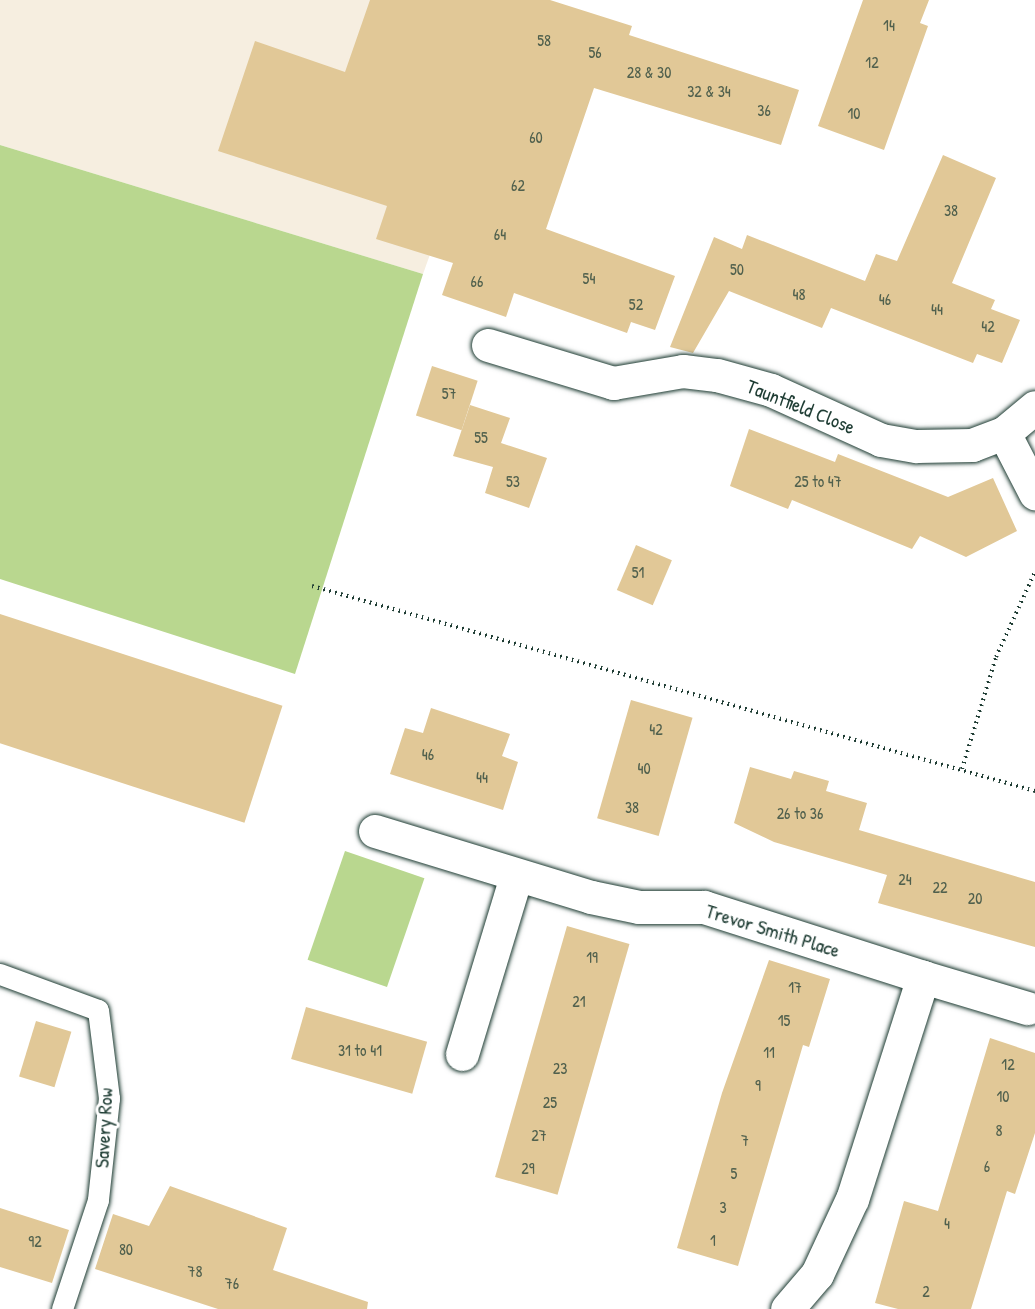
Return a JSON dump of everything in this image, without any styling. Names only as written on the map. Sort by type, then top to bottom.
[{"type":"street","name":"Tauntfield Close","points":[[488,345],[613,383],[683,371],[717,375],[771,390],[881,440],[916,446],[972,445],[1004,433],[1035,407]]},
{"type":"street","points":[[1004,433],[1035,493]]},
{"type":"street","name":"Trevor Smith Place","points":[[375,831],[516,876],[639,907],[704,907],[1027,1008]]},
{"type":"street","points":[[462,1054],[516,876]]},
{"type":"street","points":[[788,1309],[817,1274],[848,1208],[922,977]]},
{"type":"lane","name":"Savery Row","points":[[0,974],[98,1010],[109,1098],[98,1200],[62,1309]]},
{"type":"path","points":[[962,769],[996,657],[1035,572]]},
{"type":"path","points":[[312,586],[1035,791]]},
{"type":"shaded area","points":[[0,0],[521,0],[423,274],[0,145]]},
{"type":"green space","points":[[0,145],[423,274],[295,674],[0,579]]},
{"type":"green space","points":[[345,851],[424,878],[387,987],[308,960]]},
{"type":"building","points":[[370,0],[550,0],[632,26],[629,35],[799,90],[781,145],[594,88],[546,229],[675,276],[655,330],[631,322],[627,333],[514,293],[506,317],[442,295],[453,263],[376,239],[387,206],[218,151],[255,41],[345,72]]},
{"type":"building","points":[[863,0],[929,0],[920,23],[928,26],[884,150],[818,126]]},
{"type":"building","points":[[943,155],[996,178],[952,283],[995,300],[991,309],[1020,320],[1002,363],[977,354],[973,363],[831,308],[822,328],[729,291],[693,353],[670,347],[714,237],[742,249],[747,235],[865,281],[876,254],[897,261]]},
{"type":"building","points":[[432,366],[478,381],[462,430],[416,415]]},
{"type":"building","points":[[470,405],[510,418],[501,443],[547,458],[529,508],[485,493],[493,467],[453,456]]},
{"type":"building","points":[[749,429],[835,462],[838,454],[948,497],[993,478],[1017,531],[966,557],[920,536],[912,549],[792,500],[788,509],[730,486]]},
{"type":"building","points":[[636,545],[672,560],[653,605],[617,590]]},
{"type":"building","points":[[0,614],[282,706],[244,823],[0,743]]},
{"type":"building","points":[[631,700],[693,718],[659,836],[597,818]]},
{"type":"building","points":[[431,708],[510,734],[502,756],[518,762],[503,810],[390,774],[405,728],[423,733]]},
{"type":"building","points":[[750,767],[791,779],[794,771],[829,781],[826,791],[867,803],[859,830],[1035,882],[1035,947],[878,903],[887,875],[774,842],[734,823]]},
{"type":"building","points":[[567,926],[629,944],[558,1195],[495,1177]]},
{"type":"building","points":[[769,960],[830,979],[809,1047],[803,1045],[738,1266],[677,1248],[722,1093]]},
{"type":"building","points":[[306,1007],[427,1042],[412,1094],[291,1059]]},
{"type":"building","points":[[36,1021],[71,1032],[54,1087],[19,1076]]},
{"type":"building","points":[[990,1038],[1035,1053],[1035,1133],[1015,1194],[1007,1191],[971,1309],[898,1309],[875,1303],[904,1201],[938,1211]]},
{"type":"building","points":[[170,1186],[287,1228],[273,1270],[368,1302],[367,1309],[218,1309],[95,1269],[113,1214],[149,1226]]},
{"type":"building","points":[[0,1208],[69,1230],[52,1283],[0,1267]]}]
